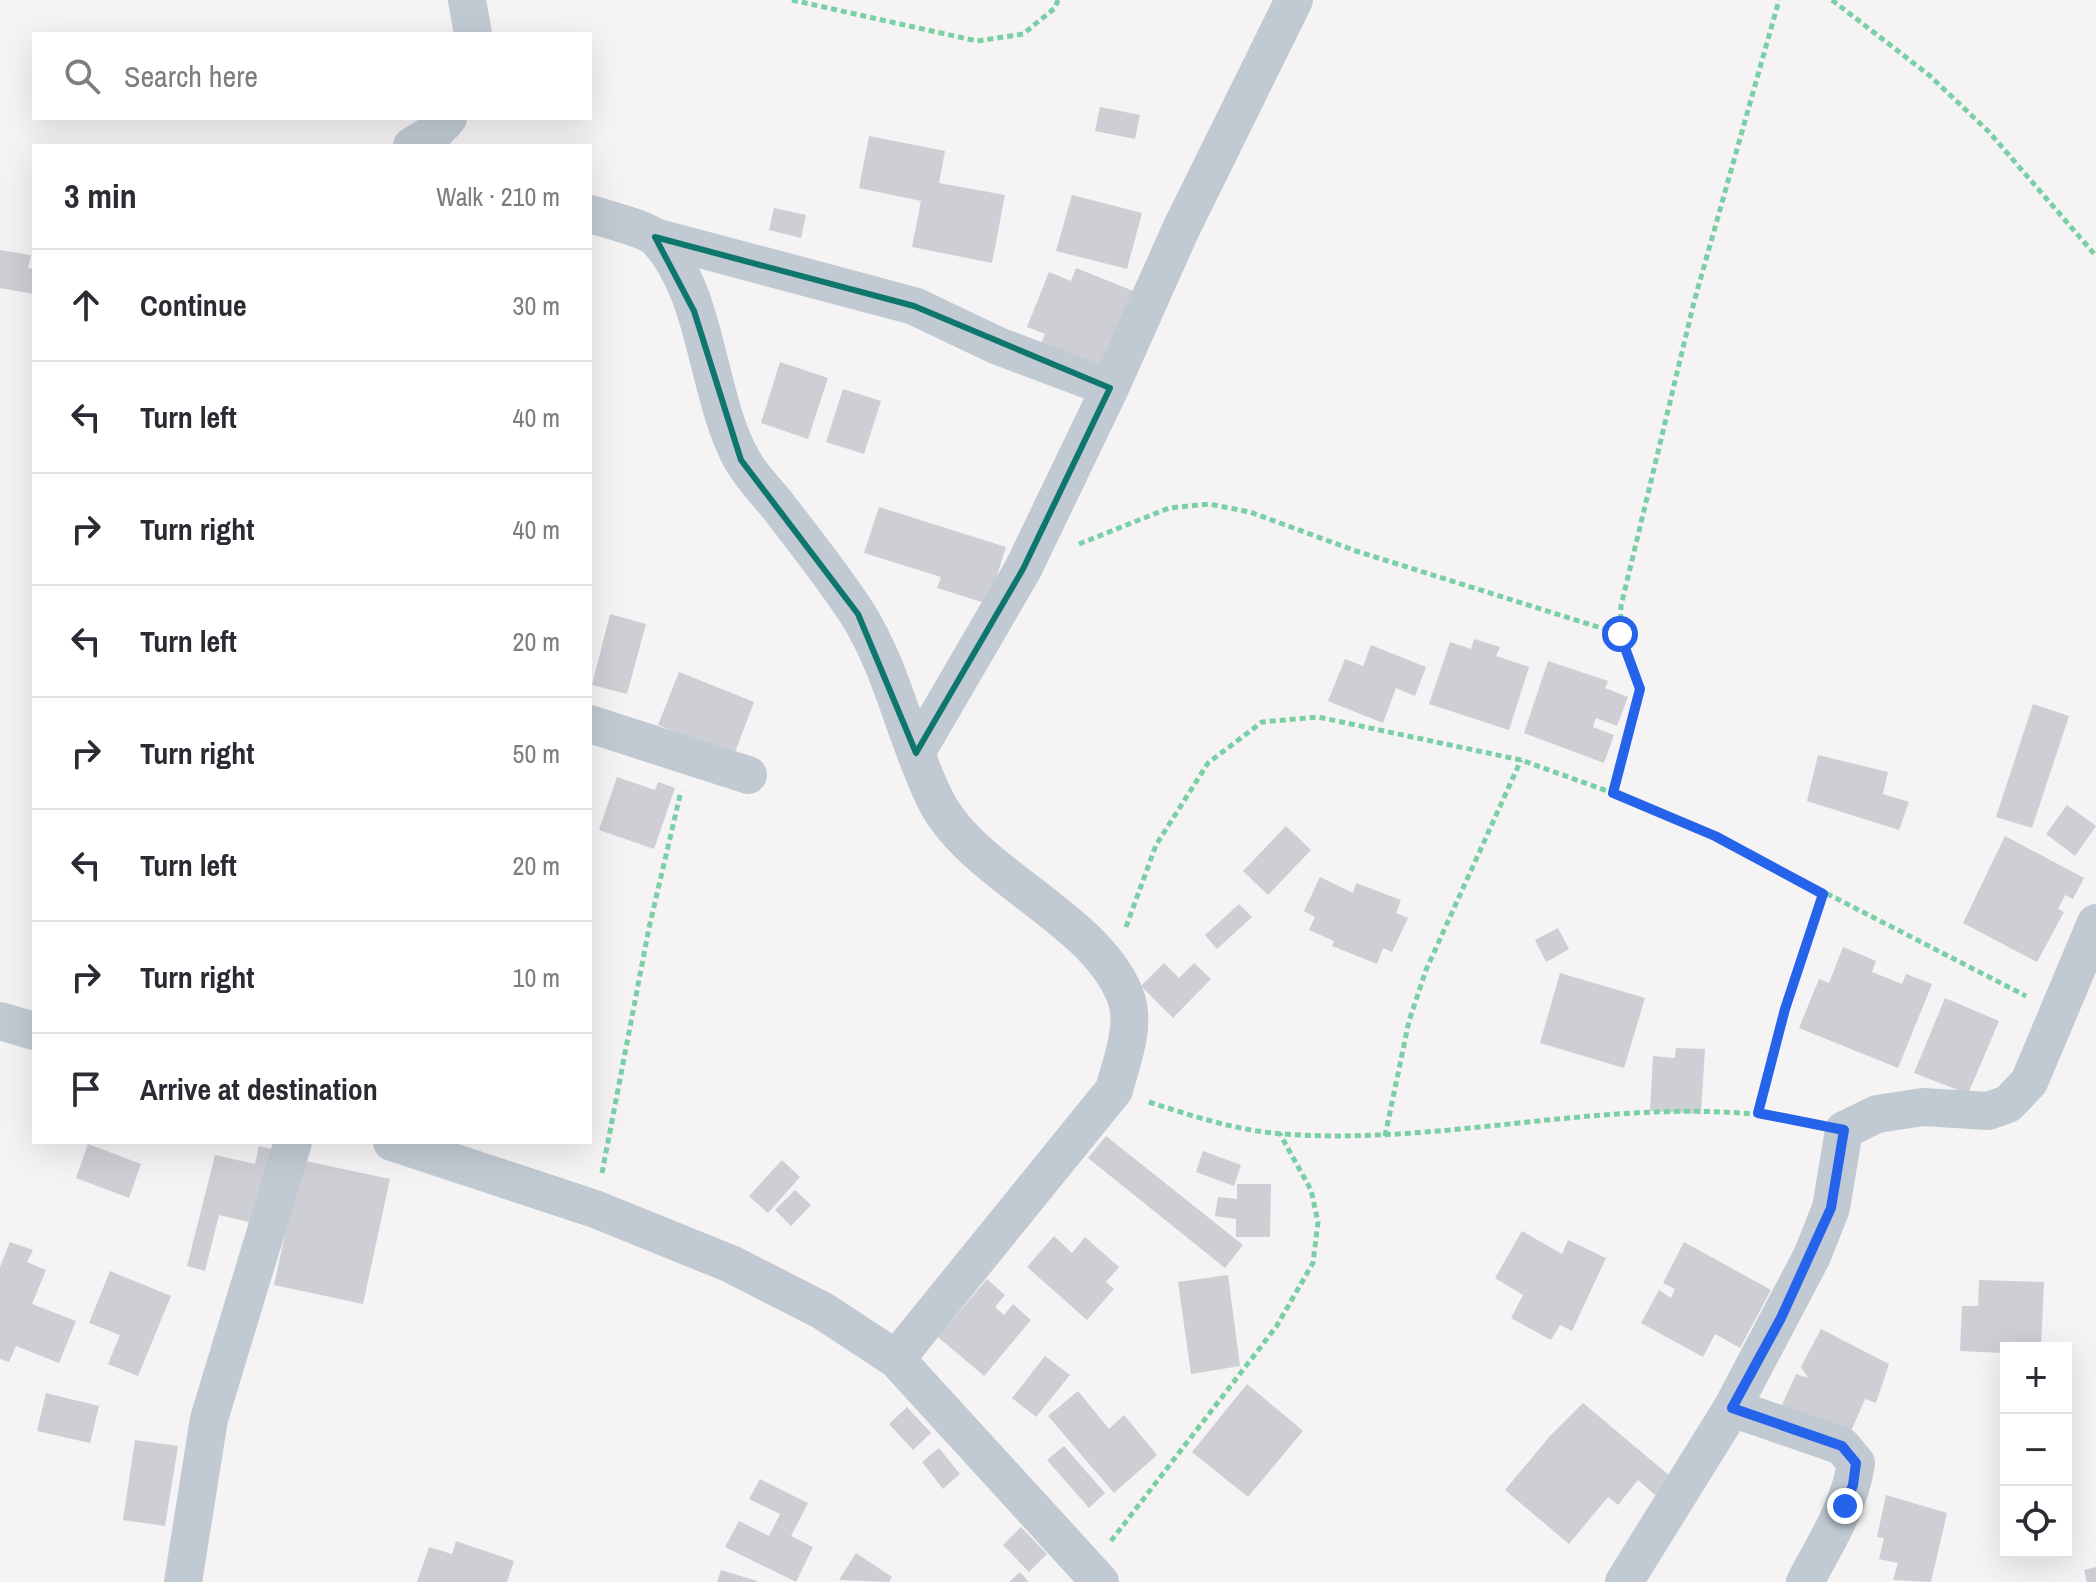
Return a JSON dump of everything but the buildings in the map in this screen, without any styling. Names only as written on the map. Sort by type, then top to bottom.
[{"type":"street","points":[[467,0],[473,32]]},
{"type":"street","points":[[916,753],[1023,569],[1110,388],[1181,229],[1294,0]]},
{"type":"street","points":[[415,144],[435,132],[446,120]]},
{"type":"street","points":[[592,215],[655,237],[914,306],[998,346],[1110,388]]},
{"type":"street","points":[[655,237],[674,261],[694,311],[717,399],[741,460],[858,614],[887,674],[935,801],[973,848],[1066,924],[1110,969],[1128,1003],[1127,1044],[1114,1090],[896,1359]]},
{"type":"street","points":[[592,725],[748,775]]},
{"type":"street","points":[[1624,1582],[1732,1408],[1781,1318],[1831,1208],[1844,1130],[1877,1114],[1923,1107],[1988,1111],[2008,1104],[2029,1082],[2096,923]]},
{"type":"street","points":[[0,1021],[32,1030]]},
{"type":"street","points":[[183,1582],[209,1419],[292,1144]]},
{"type":"street","points":[[398,1144],[595,1209],[731,1264],[823,1311],[896,1359],[1094,1576]]},
{"type":"street","points":[[1732,1408],[1842,1446],[1856,1463],[1853,1485],[1845,1506],[1805,1582]]},
{"type":"path","points":[[792,0],[977,41],[1023,34],[1055,8],[1058,0]]},
{"type":"path","points":[[1613,793],[1640,689],[1620,634],[1621,606],[1694,302],[1779,0]]},
{"type":"path","points":[[1832,0],[1929,75],[1989,132],[2096,256]]},
{"type":"path","points":[[1023,569],[1120,525],[1169,508],[1209,504],[1250,512],[1356,551],[1620,634]]},
{"type":"path","points":[[1110,969],[1156,845],[1208,763],[1262,722],[1318,717],[1521,760],[1613,793],[1715,836],[2058,1013]]},
{"type":"path","points":[[595,1209],[646,943],[689,756]]},
{"type":"path","points":[[1385,1136],[1409,1021],[1426,970],[1521,760]]},
{"type":"path","points":[[1758,1113],[1785,1009],[1823,894]]},
{"type":"path","points":[[1114,1090],[1205,1120],[1280,1134],[1385,1136],[1590,1117],[1758,1113],[1844,1130]]},
{"type":"path","points":[[1094,1576],[1276,1327],[1313,1263],[1318,1222],[1311,1190],[1280,1134]]},
{"type":"highlighted area","points":[[655,237],[914,306],[1110,388],[1023,569],[916,753],[858,614],[741,460],[694,311]]},
{"type":"route","points":[[1620,634],[1640,689],[1613,793],[1715,836],[1823,894],[1785,1009],[1758,1113],[1844,1130],[1831,1208],[1812,1256],[1732,1408],[1842,1446],[1856,1463],[1853,1485],[1845,1506]]}]
